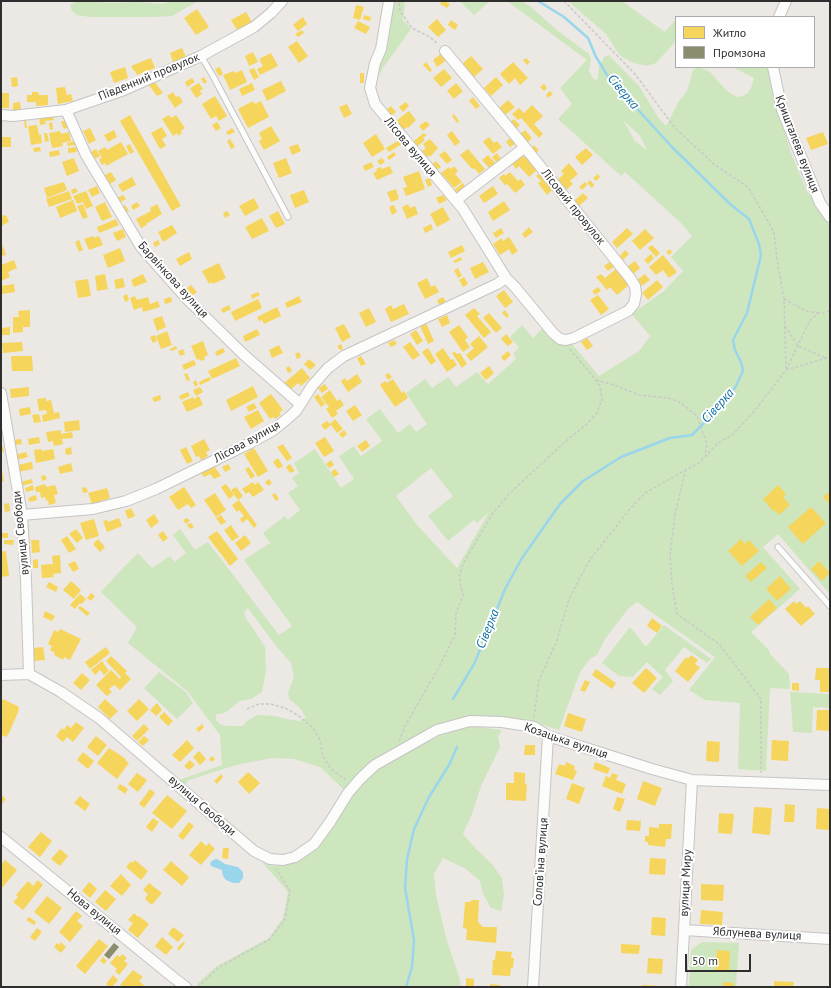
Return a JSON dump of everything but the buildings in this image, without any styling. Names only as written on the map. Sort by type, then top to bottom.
[{"type":"street","name":"Південний провулок","points":[[1,115],[13,116],[66,110],[124,90],[201,56],[254,27],[271,13],[282,1]]},
{"type":"street","name":"Лісова вулиця","points":[[389,1],[381,49],[370,88],[375,104],[456,201],[506,278],[553,333],[560,339]]},
{"type":"street","points":[[779,16],[786,1]]},
{"type":"street","name":"Лісовий провулок","points":[[445,51],[635,286],[636,294],[634,304],[628,311],[574,338],[566,340],[560,339]]},
{"type":"street","name":"Кришталева вулиця","points":[[773,68],[782,110],[820,203],[830,217]]},
{"type":"street","name":"Барвінкова вулиця","points":[[66,110],[86,155],[141,246],[187,299],[243,354],[300,404]]},
{"type":"street","points":[[456,201],[524,148]]},
{"type":"street","name":"Лісова вулиця","points":[[22,515],[93,509],[126,501],[156,489],[272,431],[287,419],[328,368],[344,356],[497,284],[506,278]]},
{"type":"street","name":"вулиця Свободи","points":[[1,393],[22,515],[29,674]]},
{"type":"street","name":"вулиця Свободи","points":[[1,674],[29,674],[61,692],[99,718],[254,851],[270,859]]},
{"type":"street","name":"Козацька вулиця","points":[[270,859],[283,860],[295,857],[314,844],[354,785],[375,765],[437,730],[470,721],[502,722],[534,727],[548,736],[692,780],[830,785]]},
{"type":"street","name":"Соловʼїна вулиця","points":[[533,987],[548,736]]},
{"type":"street","name":"вулиця Миру","points":[[681,987],[692,780]]},
{"type":"street","name":"Нова вулиця","points":[[1,837],[186,987]]},
{"type":"street","name":"Яблунева вулиця","points":[[684,930],[830,938]]},
{"type":"lane","points":[[201,56],[288,217]]},
{"type":"lane","points":[[778,547],[830,606]]},
{"type":"path","points":[[398,1],[400,11],[412,28],[430,37],[445,51]]},
{"type":"path","points":[[564,1],[635,74],[675,128],[715,165],[748,188],[774,232],[784,299],[786,370]]},
{"type":"path","points":[[784,299],[806,311],[819,313]]},
{"type":"path","points":[[534,727],[539,680],[556,644],[569,599],[589,561],[644,493],[700,462],[718,443],[732,435],[752,414],[786,370],[810,320],[819,313],[830,310]]},
{"type":"path","points":[[785,326],[798,346],[826,358]]},
{"type":"path","points":[[400,750],[399,741],[405,726],[440,665],[455,635],[456,613],[463,595],[459,577],[463,564],[493,513],[509,494],[567,440],[587,424],[597,413],[602,399],[600,386],[560,339]]},
{"type":"path","points":[[786,370],[830,357]]},
{"type":"path","points":[[596,380],[614,385],[639,395],[669,398],[681,403],[697,416],[707,444],[705,456]]},
{"type":"path","points":[[686,469],[675,514],[670,555],[672,584],[677,614],[719,644],[762,699],[762,782]]},
{"type":"path","points":[[247,709],[259,704],[271,704],[284,708],[299,716],[313,728],[320,740],[323,757],[331,769],[354,785]]},
{"type":"path","points":[[198,987],[218,968],[270,939],[285,919],[290,892],[270,859]]},
{"type":"green space","points":[[173,1],[198,1],[172,16],[90,17],[77,15],[72,11],[70,5],[75,2],[161,4]]},
{"type":"green space","points":[[393,1],[405,1],[403,20],[411,29],[383,68],[372,88]]},
{"type":"green space","points":[[460,1],[490,1],[474,15]]},
{"type":"green space","points":[[507,1],[521,1],[530,6],[558,31],[589,54],[591,59],[589,71],[592,77],[597,81],[599,67],[604,57],[609,55],[639,86],[658,117],[666,126],[679,101],[687,91],[693,70],[701,68],[710,72],[727,91],[737,97],[748,93],[754,78],[734,68],[769,68],[777,107],[791,153],[808,193],[830,223],[830,594],[778,534],[763,547],[800,589],[751,632],[769,650],[770,654],[789,674],[790,689],[770,688],[766,771],[738,769],[740,703],[705,700],[689,690],[715,657],[637,602],[628,609],[605,639],[597,655],[590,659],[580,672],[559,730],[532,722],[506,717],[470,717],[436,727],[344,790],[320,767],[294,759],[272,758],[236,765],[189,780],[185,785],[179,780],[222,765],[220,735],[187,691],[128,643],[137,627],[101,592],[138,553],[152,568],[170,556],[175,562],[186,553],[173,535],[180,529],[195,550],[208,542],[279,635],[292,626],[244,560],[270,543],[263,533],[285,516],[288,520],[300,510],[288,493],[298,486],[292,478],[299,473],[294,463],[315,449],[341,488],[354,479],[339,456],[354,446],[361,456],[382,441],[366,419],[380,409],[398,433],[410,424],[416,432],[427,424],[406,393],[425,379],[432,388],[448,377],[456,387],[477,372],[488,384],[516,359],[513,354],[519,347],[510,337],[522,325],[533,338],[542,329],[550,339],[553,337],[572,344],[599,376],[639,351],[650,336],[632,314],[664,291],[683,271],[671,257],[692,236],[680,222],[625,172],[621,176],[558,119],[572,104],[560,88],[587,60]],"holes":[[[623,120],[640,136],[647,150],[635,141]],[[431,468],[453,496],[428,516],[448,541],[474,520],[477,523],[489,512],[457,568],[417,525],[396,496]],[[248,608],[276,646],[291,663],[294,677],[288,693],[289,699],[300,708],[306,718],[299,721],[275,716],[257,715],[247,721],[243,726],[225,726],[216,720],[216,714],[226,712],[240,701],[251,699],[262,692],[266,671],[265,647],[246,618],[244,612]]]},
{"type":"green space","points":[[568,1],[622,1],[665,32],[675,20],[675,42],[656,63],[647,66],[634,63],[622,57],[606,34]]},
{"type":"green space","points":[[664,625],[711,659],[707,663],[684,647],[665,670],[673,681],[660,695],[652,689],[663,677],[647,662],[633,677],[619,676],[602,663],[630,627],[646,647]]},
{"type":"green space","points":[[159,672],[186,692],[193,703],[177,719],[144,688]]},
{"type":"green space","points":[[790,692],[830,694],[830,708],[813,707],[812,733],[793,732]]},
{"type":"green space","points":[[470,726],[502,730],[498,737],[500,747],[481,786],[472,814],[463,834],[492,864],[502,878],[504,895],[501,911],[491,908],[483,894],[480,881],[466,869],[443,858],[434,874],[436,895],[447,941],[459,976],[461,987],[199,987],[197,984],[217,966],[269,938],[283,918],[288,892],[262,862],[272,866],[282,865],[298,860],[357,788],[377,769],[439,736]]},
{"type":"green space","points":[[702,942],[739,943],[736,987],[689,987],[691,950]]},
{"type":"water","points":[[217,859],[225,864],[238,867],[243,872],[243,878],[239,883],[233,883],[226,880],[223,876],[222,870],[211,866],[210,863]]},
{"type":"waterway","name":"Сіверка","points":[[453,699],[474,664],[505,589],[522,558],[560,504],[583,481],[621,457],[670,438],[692,435],[710,417],[723,399],[735,388],[743,371],[733,340],[747,313],[761,255],[759,244],[749,219],[730,204],[672,147],[609,78],[596,57],[588,38],[564,17],[538,1]]},
{"type":"waterway","name":"Сіверка","points":[[406,987],[412,967],[414,940],[405,888],[407,859],[414,829],[429,797],[449,765],[457,747]]}]
